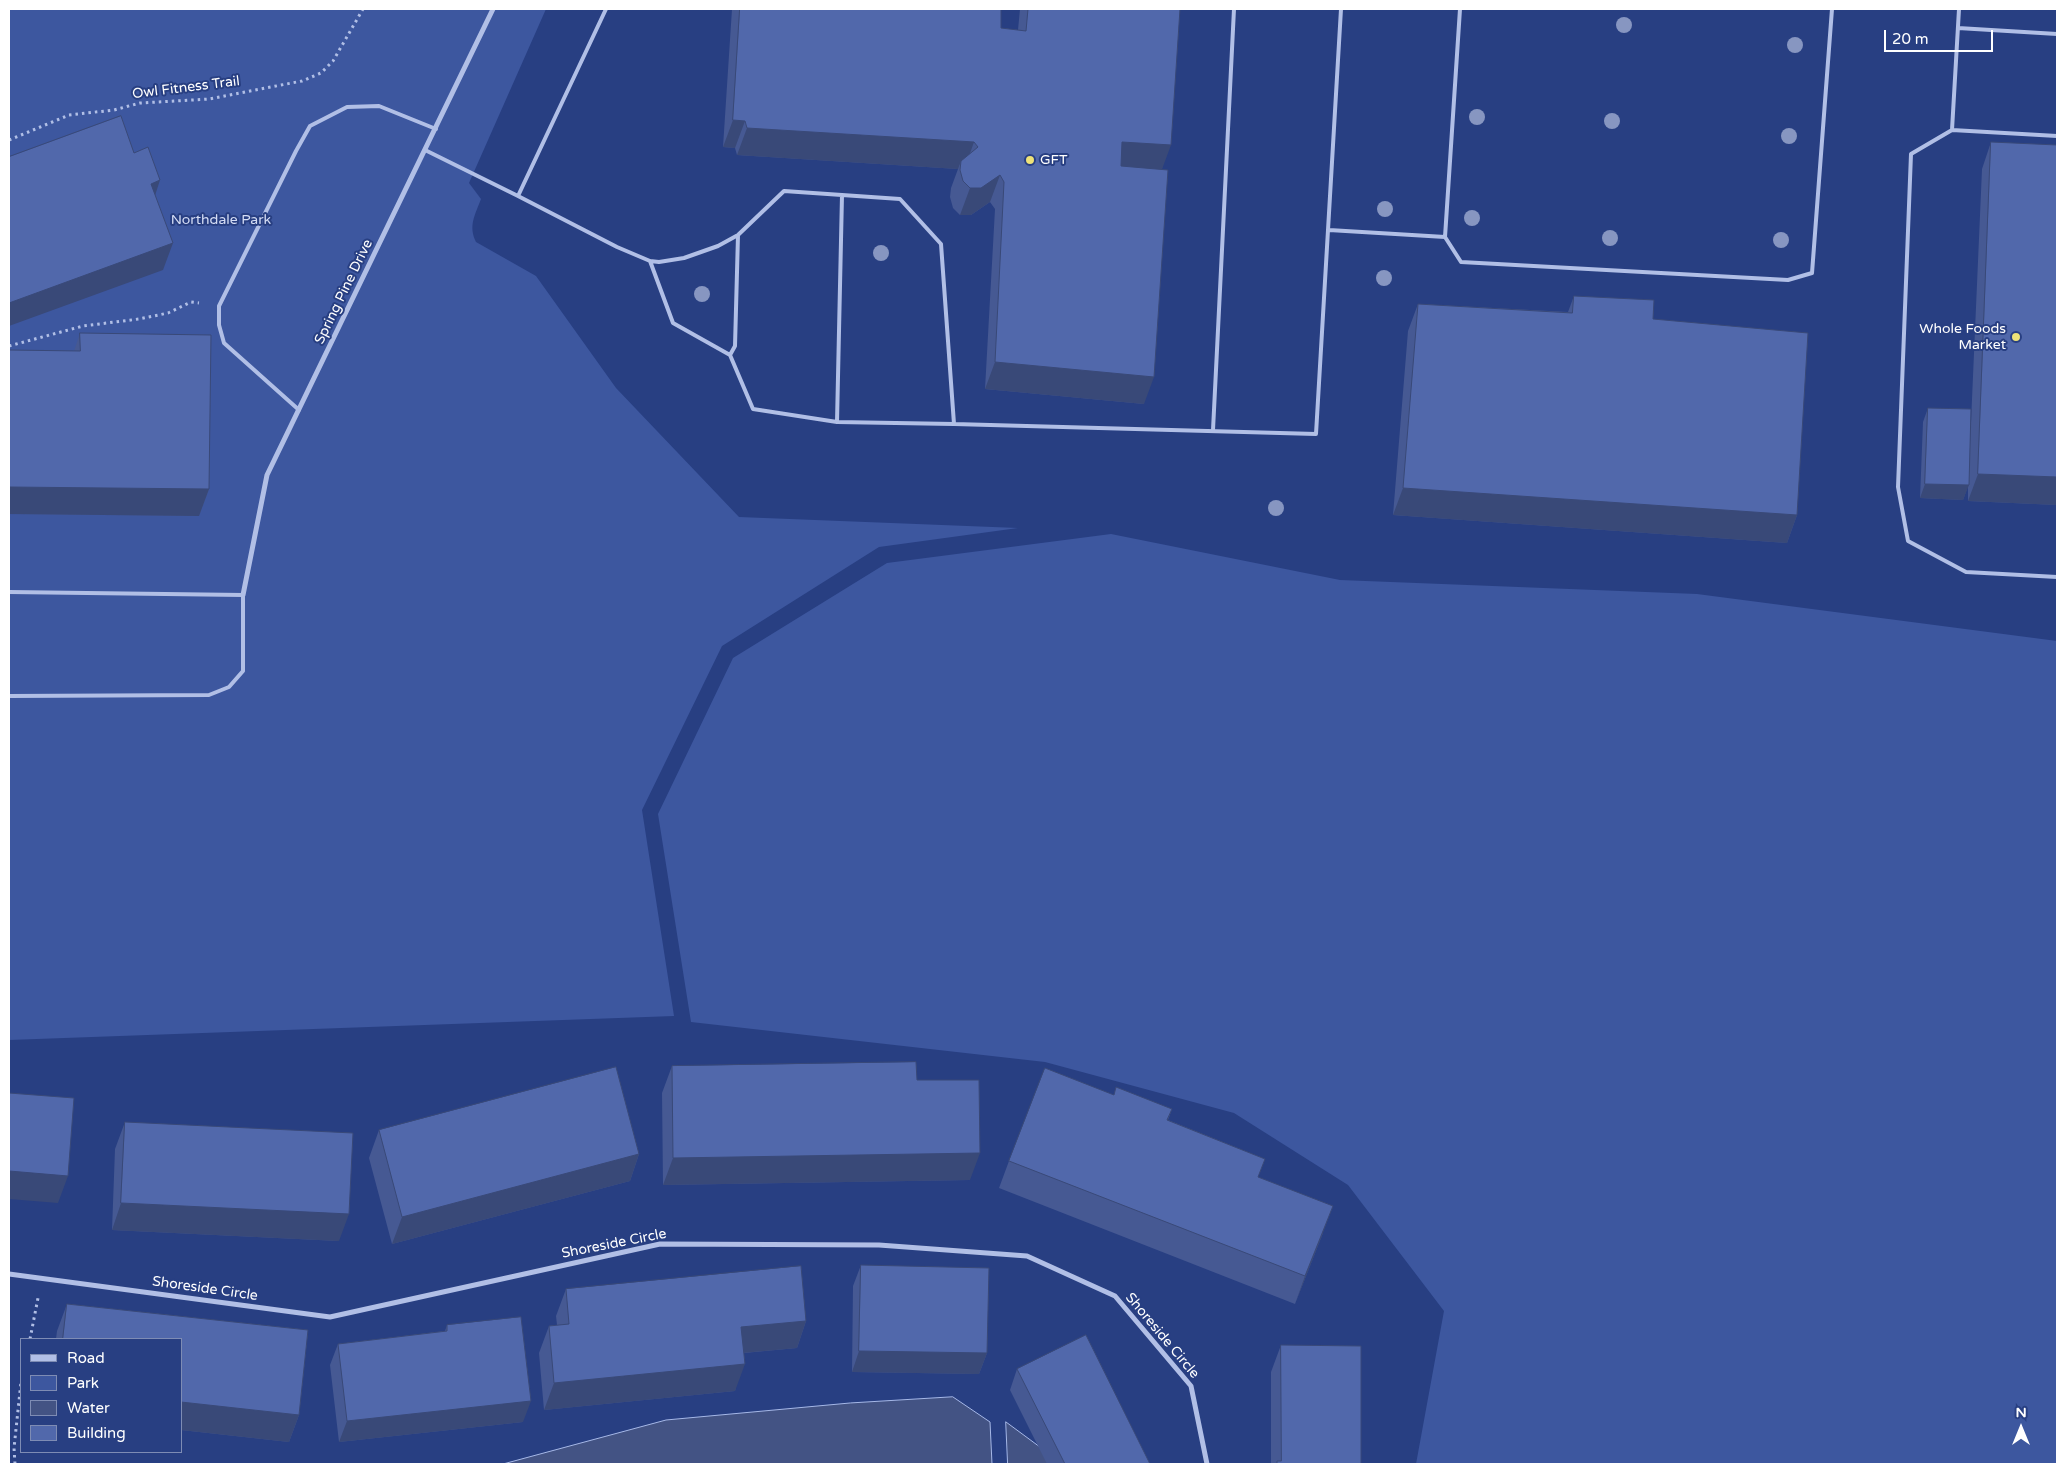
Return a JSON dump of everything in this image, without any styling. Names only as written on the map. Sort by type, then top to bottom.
[{"type":"street","name":"Spring Pine Drive","points":[[243,595],[267,475],[493,9]]},
{"type":"street","name":"Shoreside Circle","points":[[9,1274],[330,1318],[660,1244],[879,1245],[1027,1256],[1114,1296],[1121,1304],[1190,1386],[1207,1464]]},
{"type":"lane","points":[[518,196],[606,9]]},
{"type":"lane","points":[[1213,430],[1234,9]]},
{"type":"lane","points":[[650,261],[673,324],[730,355],[753,409],[837,422],[1316,434],[1341,9]]},
{"type":"lane","points":[[1460,9],[1445,236],[1461,262],[1788,280],[1812,273],[1832,9]]},
{"type":"lane","points":[[1952,130],[1959,9]]},
{"type":"lane","points":[[1958,28],[2057,34]]},
{"type":"lane","points":[[299,410],[224,343],[219,325],[219,306],[310,126],[347,107],[379,106],[436,128]]},
{"type":"lane","points":[[2057,136],[1952,130],[1911,154],[1898,487],[1908,541],[1966,572],[2057,577]]},
{"type":"lane","points":[[425,150],[617,247],[650,261],[684,258],[718,246],[738,235],[784,191],[900,199],[941,244],[954,424]]},
{"type":"lane","points":[[837,422],[842,196]]},
{"type":"lane","points":[[1329,230],[1445,236]]},
{"type":"lane","points":[[730,355],[735,346],[738,235]]},
{"type":"lane","points":[[9,592],[243,595],[243,671],[229,687],[209,695],[9,696]]},
{"type":"path","name":"Owl Fitness Trail","points":[[9,140],[69,115],[114,110],[140,103],[210,99],[302,81],[321,73],[333,61],[363,9]]},
{"type":"path","points":[[9,346],[83,326],[139,319],[168,313],[191,302],[219,306]]},
{"type":"path","points":[[30,1338],[42,1279]]},
{"type":"path","points":[[15,1464],[14,1448],[20,1391]]},
{"type":"green space","name":"Northdale Park","points":[[9,9],[546,9],[469,183],[481,199],[472,226],[476,242],[536,276],[616,388],[739,517],[1018,528],[879,547],[722,646],[642,810],[674,1016],[9,1040]]},
{"type":"green space","points":[[1111,534],[1340,580],[1697,594],[2057,641],[2057,1464],[1416,1464],[1444,1311],[1348,1185],[1234,1113],[1045,1062],[691,1022],[658,814],[733,658],[887,563]]},
{"type":"water","points":[[953,1397],[990,1422],[992,1464],[503,1464],[666,1420],[850,1403]]},
{"type":"water","points":[[1006,1422],[1063,1464],[1008,1464]]},
{"type":"building","points":[[740,9],[1001,9],[1001,28],[1026,31],[1028,9],[1180,9],[1171,145],[1122,142],[1121,166],[1168,170],[1154,377],[995,362],[1004,182],[1000,175],[981,188],[970,188],[963,181],[960,170],[961,161],[978,147],[974,142],[747,128],[745,121],[733,120]]},
{"type":"building","points":[[121,116],[134,153],[148,147],[160,180],[151,184],[173,243],[9,303],[9,157]]},
{"type":"building","name":"Whole Foods Market","points":[[1991,142],[2057,145],[2057,477],[1978,474]]},
{"type":"building","points":[[1574,296],[1654,300],[1653,319],[1808,333],[1797,515],[1403,488],[1418,304],[1572,313]]},
{"type":"building","points":[[80,333],[211,335],[209,489],[9,487],[9,350],[80,351]]},
{"type":"building","points":[[1928,408],[1971,409],[1969,485],[1925,484]]},
{"type":"building","points":[[916,1062],[917,1080],[979,1080],[980,1153],[673,1158],[672,1066]]},
{"type":"building","points":[[616,1067],[639,1154],[402,1217],[379,1130]]},
{"type":"building","points":[[1045,1068],[1114,1095],[1116,1087],[1172,1109],[1167,1120],[1265,1159],[1258,1177],[1333,1206],[1305,1276],[1009,1161]]},
{"type":"building","points":[[9,1093],[74,1098],[68,1176],[9,1171]]},
{"type":"building","points":[[125,1122],[353,1133],[349,1214],[121,1203]]},
{"type":"building","points":[[861,1265],[989,1268],[987,1353],[859,1351]]},
{"type":"building","points":[[801,1266],[806,1321],[741,1327],[745,1364],[554,1383],[549,1326],[569,1324],[566,1289]]},
{"type":"building","points":[[67,1304],[308,1330],[299,1415],[182,1402],[182,1338],[63,1338]]},
{"type":"building","points":[[521,1317],[531,1401],[347,1421],[338,1344],[447,1331],[447,1325]]},
{"type":"building","points":[[1086,1335],[1150,1464],[1065,1464],[1017,1369]]},
{"type":"building","points":[[1281,1345],[1361,1346],[1361,1464],[1277,1464],[1277,1461],[1281,1461]]},
{"type":"place","name":"GFT","points":[[1030,160]]},
{"type":"place","name":"Whole Foods Market","points":[[2016,337]]}]
